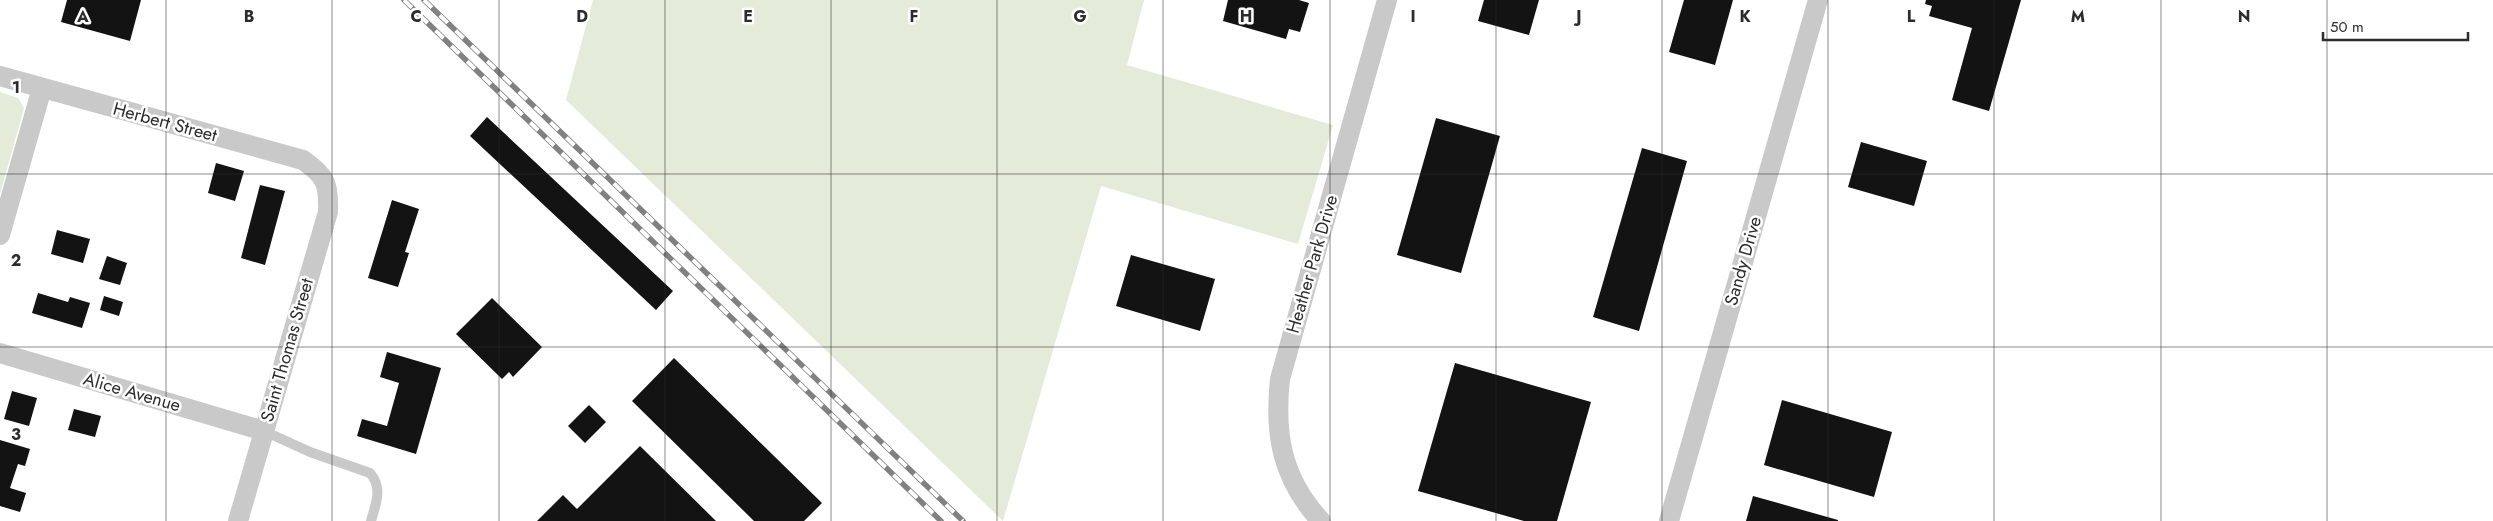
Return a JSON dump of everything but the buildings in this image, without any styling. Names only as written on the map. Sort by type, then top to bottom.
[{"type":"street","name":"Heather Park Drive","points":[[1321,521],[1310,509],[1292,482],[1278,436],[1276,409],[1280,379],[1387,0]]},
{"type":"street","name":"Sandy Drive","points":[[1669,521],[1818,0]]},
{"type":"street","name":"Herbert Street","points":[[0,76],[303,160],[316,169],[324,179]]},
{"type":"street","points":[[0,235],[42,88]]},
{"type":"street","name":"Saint Thomas Street","points":[[238,521],[328,212],[328,193],[324,179]]},
{"type":"street","name":"Alice Avenue","points":[[0,353],[264,431]]},
{"type":"lane","points":[[264,431],[310,452],[370,472],[376,480],[378,495],[371,521]]},
{"type":"green space","points":[[593,0],[1144,0],[1127,65],[1333,125],[1298,244],[1101,186],[1003,521],[566,100]]},
{"type":"green space","points":[[0,92],[18,98],[24,108],[0,194]]},
{"type":"railway","points":[[404,0],[941,521]]},
{"type":"railway","points":[[424,0],[963,521]]}]
